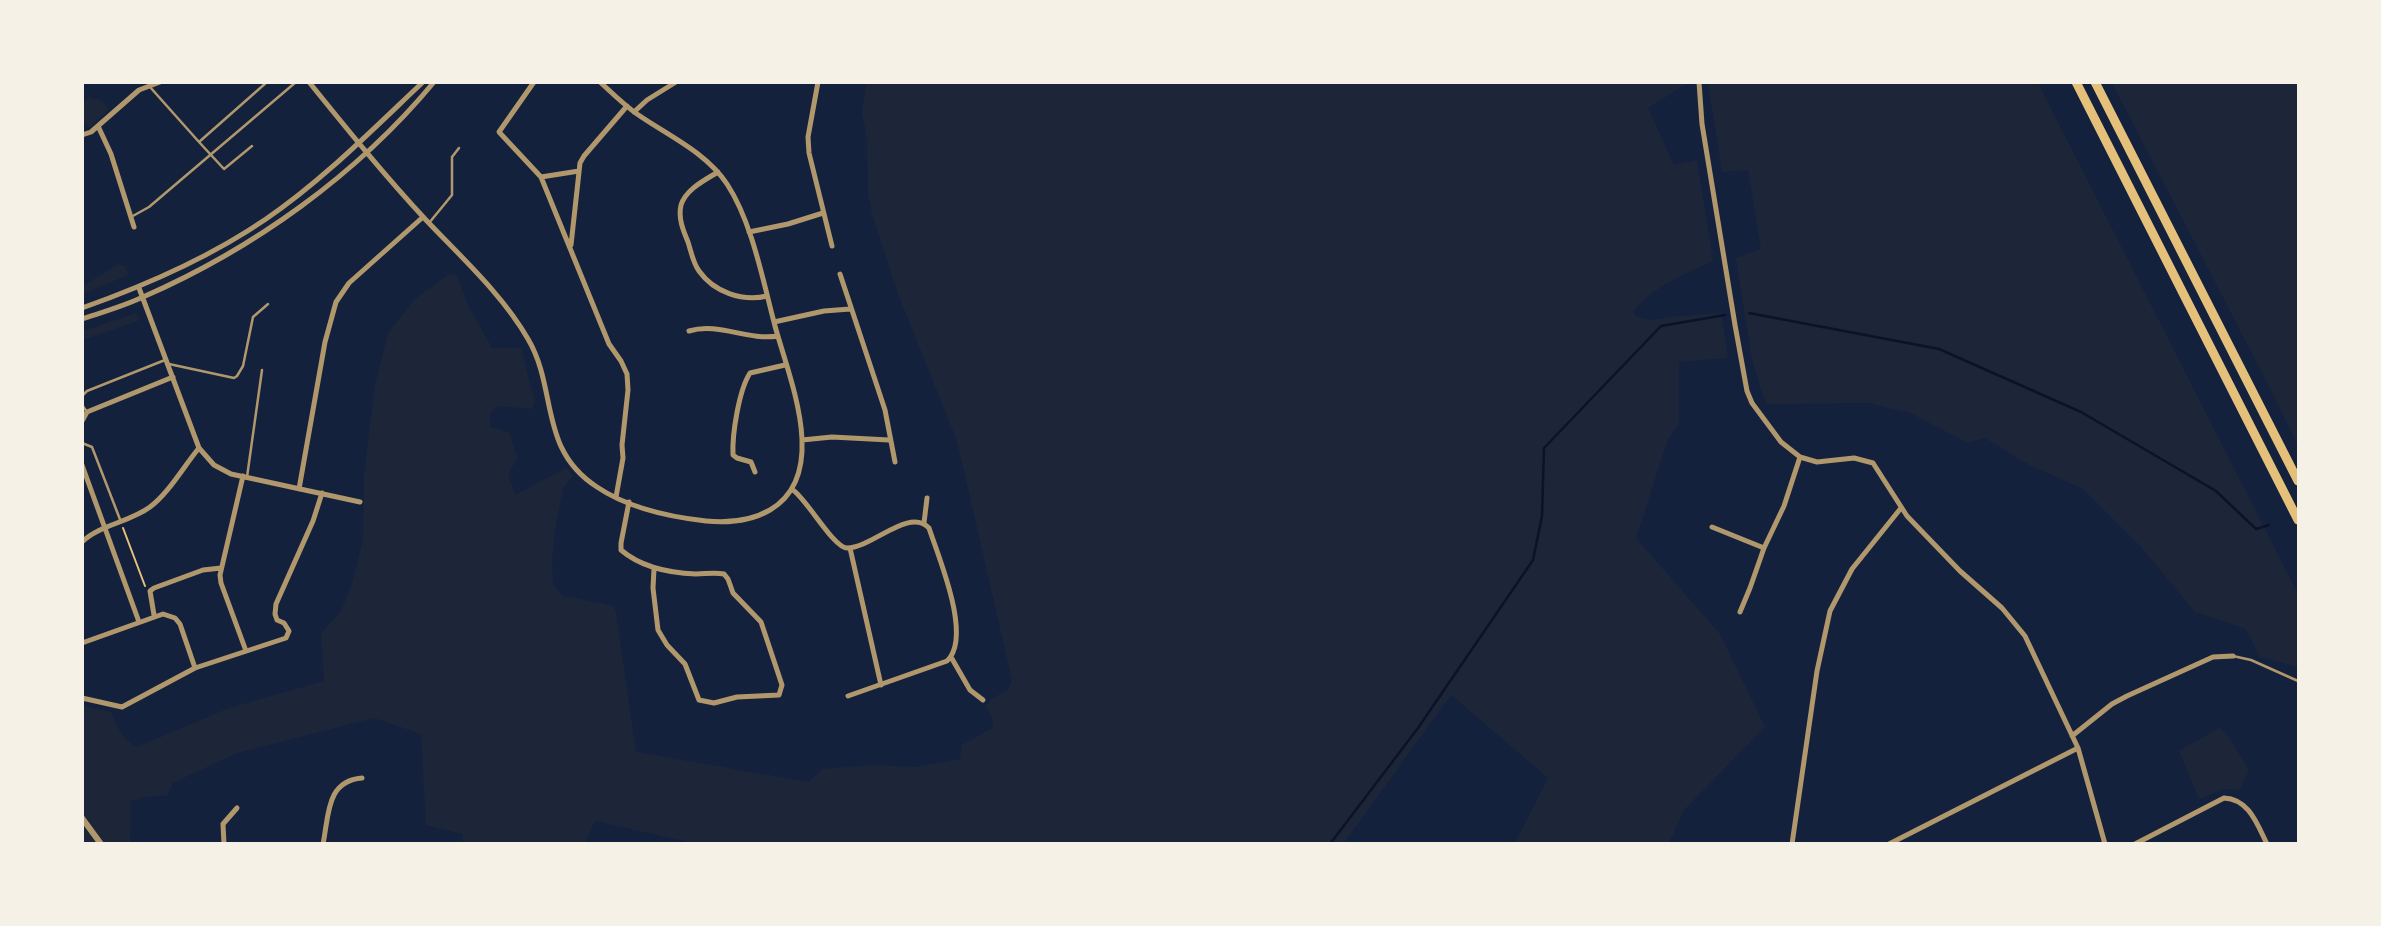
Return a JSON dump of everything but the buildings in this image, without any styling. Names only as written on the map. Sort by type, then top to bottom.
[{"type":"highway","points":[[2076,82],[2298,520]]},
{"type":"highway","points":[[2095,82],[2298,481]]},
{"type":"street","points":[[82,135],[91,132],[139,90],[160,82]]},
{"type":"street","points":[[309,82],[423,217],[501,301],[528,338],[540,369],[551,421],[559,445],[585,478],[599,489],[629,502],[680,517],[722,522],[753,517],[781,503],[793,490],[802,463],[802,440],[792,387],[748,232],[736,198],[718,172],[683,144],[634,112],[600,82]]},
{"type":"street","points":[[313,88],[319,82]]},
{"type":"street","points":[[82,308],[138,288],[198,260],[265,220],[360,143],[422,82]]},
{"type":"street","points":[[82,319],[142,298],[203,268],[242,246],[296,209],[367,151],[399,121],[434,82]]},
{"type":"street","points":[[534,82],[499,132],[541,177],[608,344],[621,361],[627,374],[628,390],[622,445],[623,458],[616,496]]},
{"type":"street","points":[[634,112],[648,100],[676,82]]},
{"type":"street","points":[[809,82],[818,83],[808,137],[809,153],[832,246]]},
{"type":"street","points":[[1699,86],[1704,134],[1747,391],[1765,423],[1781,442],[1800,456],[1817,462],[1854,458],[1873,463],[1901,508],[1946,558],[2017,624],[2037,660],[2078,748],[2105,844]]},
{"type":"street","points":[[570,246],[579,172],[584,156],[627,106]]},
{"type":"street","points":[[98,126],[112,154],[134,227]]},
{"type":"street","points":[[541,177],[579,172]]},
{"type":"street","points":[[718,172],[687,194],[682,204],[680,217],[682,228],[698,269],[715,287],[727,293],[748,298],[767,296]]},
{"type":"street","points":[[748,232],[788,224],[823,213]]},
{"type":"street","points":[[299,488],[325,342],[336,302],[349,283],[423,217]]},
{"type":"street","points":[[840,274],[850,309],[885,410],[890,428],[889,440],[895,462]]},
{"type":"street","points":[[138,288],[199,448],[214,465],[231,474],[360,502]]},
{"type":"street","points":[[774,322],[824,311],[850,309]]},
{"type":"street","points":[[689,331],[709,328],[762,338],[778,336]]},
{"type":"street","points":[[755,472],[751,462],[733,455],[735,425],[742,388],[750,374],[785,365]]},
{"type":"street","points":[[82,421],[86,412],[172,377]]},
{"type":"street","points":[[802,440],[832,437],[889,440]]},
{"type":"street","points":[[83,542],[104,529],[122,523],[153,506],[199,448]]},
{"type":"street","points":[[1740,612],[1764,548],[1784,506],[1800,456]]},
{"type":"street","points":[[82,465],[139,622]]},
{"type":"street","points":[[245,477],[221,568],[221,583],[246,651]]},
{"type":"street","points":[[793,490],[807,503],[838,546],[850,548],[877,539],[899,524],[916,521],[924,522],[929,528],[953,602],[956,628],[951,657],[947,661],[848,696]]},
{"type":"street","points":[[82,698],[122,707],[195,668],[284,639],[288,636],[288,626],[277,620],[275,614],[276,604],[313,522],[322,493]]},
{"type":"street","points":[[924,522],[927,498]]},
{"type":"street","points":[[629,502],[621,543],[622,550],[629,556],[654,568],[681,573],[718,573],[728,579],[734,593],[761,622],[782,685],[780,695],[737,697],[714,703],[699,700],[685,664],[667,646],[658,630],[653,588],[654,568]]},
{"type":"street","points":[[1792,844],[1817,671],[1830,610],[1852,569],[1901,508]]},
{"type":"street","points":[[1712,527],[1764,548]]},
{"type":"street","points":[[850,548],[881,685]]},
{"type":"street","points":[[154,616],[150,591],[160,585],[203,570],[221,568]]},
{"type":"street","points":[[82,643],[154,616],[170,615],[180,624],[195,668]]},
{"type":"street","points":[[2072,736],[2112,704],[2126,696],[2213,657],[2233,656]]},
{"type":"street","points":[[951,657],[970,690],[983,700]]},
{"type":"street","points":[[1889,844],[2078,748]]},
{"type":"street","points":[[323,844],[333,795],[337,787],[345,781],[362,778]]},
{"type":"street","points":[[2135,844],[2224,798],[2234,798],[2244,804],[2267,844]]},
{"type":"street","points":[[224,844],[223,824],[237,808]]},
{"type":"street","points":[[82,818],[101,844]]},
{"type":"lane","points":[[199,142],[267,82]]},
{"type":"lane","points":[[131,217],[144,210],[296,82]]},
{"type":"lane","points":[[150,86],[210,155],[224,168],[252,146]]},
{"type":"lane","points":[[429,223],[452,195],[452,157],[459,148]]},
{"type":"lane","points":[[82,396],[87,391],[167,362],[234,378],[243,366],[252,316],[268,304]]},
{"type":"lane","points":[[245,477],[262,370]]},
{"type":"lane","points":[[82,406],[86,412]]},
{"type":"lane","points":[[82,443],[92,447],[122,523]]},
{"type":"lane","points":[[2233,656],[2251,660],[2298,681]]},
{"type":"path","points":[[122,523],[144,586],[150,591]]},
{"type":"shaded area","points":[[866,83],[1688,83],[1648,108],[1674,165],[1697,160],[1713,261],[1659,288],[1633,312],[1637,317],[1652,320],[1721,313],[1728,358],[1679,362],[1679,424],[1668,439],[1636,538],[1720,634],[1765,727],[1684,810],[1669,843],[1515,843],[1548,778],[1451,695],[1344,843],[697,844],[595,821],[585,843],[463,843],[462,834],[426,825],[421,734],[374,718],[237,753],[173,783],[168,795],[144,797],[131,801],[130,843],[83,843],[82,705],[111,712],[124,737],[137,747],[229,708],[324,681],[321,634],[341,611],[352,584],[363,539],[364,475],[375,385],[388,333],[415,299],[449,274],[457,276],[468,305],[492,348],[521,348],[535,403],[531,409],[497,406],[490,413],[490,427],[509,432],[517,458],[508,475],[515,495],[566,468],[573,476],[563,488],[555,530],[552,560],[553,584],[563,596],[612,605],[616,612],[636,752],[809,782],[822,769],[873,765],[916,767],[960,759],[962,745],[992,728],[993,719],[986,707],[991,699],[1008,690],[1012,680],[957,441],[898,294],[872,214],[868,193],[867,138],[862,113]]},
{"type":"shaded area","points":[[1708,83],[2038,83],[2298,594],[2298,667],[2260,657],[2246,629],[2195,612],[2141,547],[2083,489],[2029,465],[1985,438],[1968,443],[1910,413],[1869,403],[1766,404],[1752,360],[1736,258],[1761,249],[1748,170],[1722,172]]},
{"type":"shaded area","points":[[2112,83],[2298,83],[2298,446],[2273,394]]},
{"type":"shaded area","points":[[89,97],[102,101],[109,109],[90,127],[82,123],[83,102]]},
{"type":"shaded area","points":[[118,264],[125,266],[128,275],[83,294],[83,286]]},
{"type":"shaded area","points":[[136,313],[139,317],[138,321],[83,340],[83,331]]},
{"type":"shaded area","points":[[2219,728],[2226,733],[2249,770],[2240,790],[2224,789],[2199,799],[2179,751]]},
{"type":"waterway","points":[[1749,313],[1939,349],[2081,412],[2216,491],[2256,529],[2269,525]]},
{"type":"waterway","points":[[1330,844],[1418,728],[1533,560],[1542,516],[1544,448],[1661,326],[1725,315]]}]
